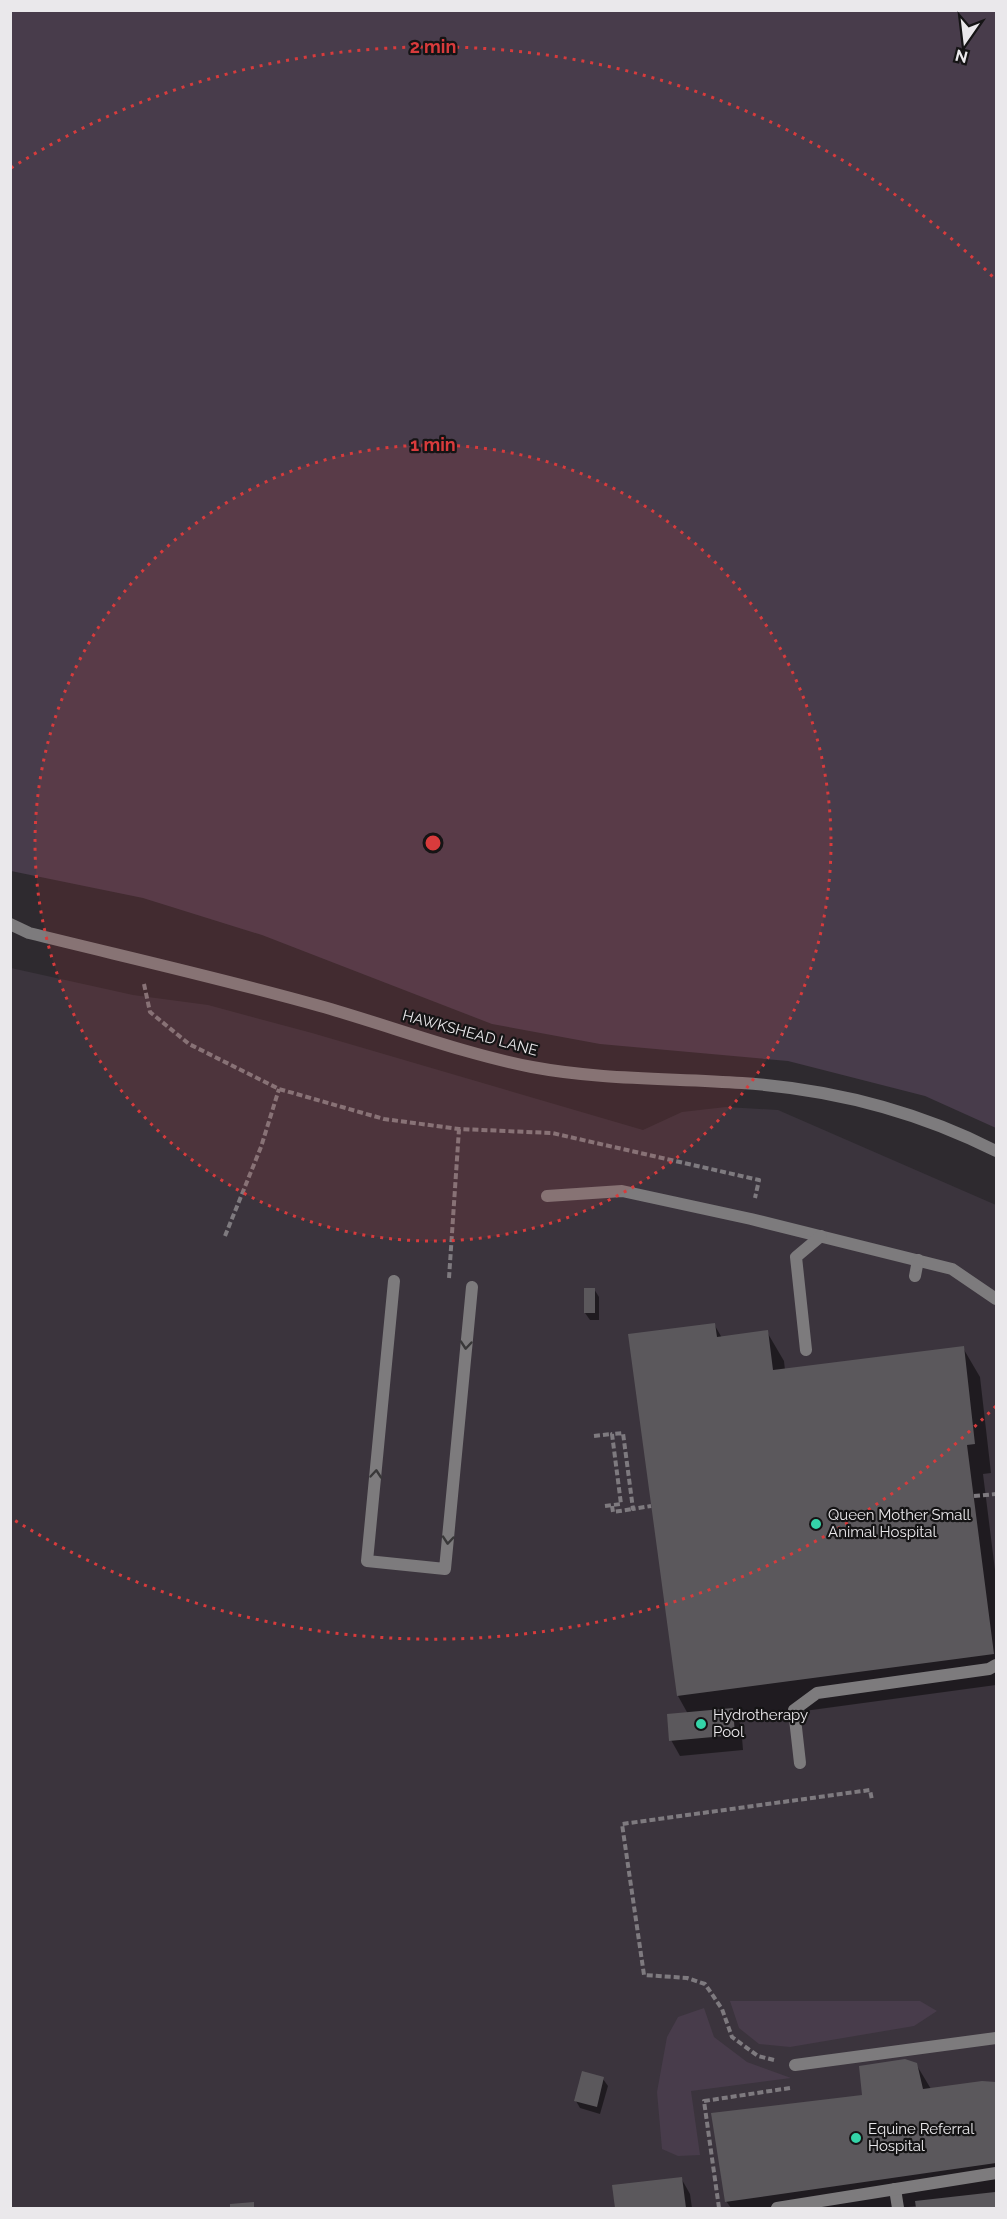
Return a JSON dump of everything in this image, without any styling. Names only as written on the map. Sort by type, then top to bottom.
[{"type":"street","name":"HAWKSHEAD LANE","points":[[10,924],[29,933],[222,979],[375,1022],[463,1050],[532,1067],[600,1076],[743,1083],[850,1098],[935,1123],[996,1151]]},
{"type":"street","points":[[547,1196],[622,1191],[751,1219],[952,1269],[996,1299]]},
{"type":"street","points":[[806,1350],[796,1257],[821,1236]]},
{"type":"street","points":[[915,1276],[918,1260]]},
{"type":"street","points":[[394,1281],[367,1561],[445,1569],[471,1287]]},
{"type":"street","points":[[800,1763],[794,1710],[817,1693],[989,1669],[996,1665]]},
{"type":"street","points":[[795,2065],[996,2038]]},
{"type":"street","points":[[777,2208],[996,2173]]},
{"type":"street","points":[[896,2189],[898,2208]]},
{"type":"path","points":[[139,960],[150,1012],[189,1044],[279,1089],[384,1119],[459,1129],[552,1133],[759,1180],[751,1219]]},
{"type":"path","points":[[225,1236],[261,1147],[279,1089]]},
{"type":"path","points":[[449,1286],[453,1187],[459,1129]]},
{"type":"path","points":[[594,1436],[623,1433],[633,1509]]},
{"type":"path","points":[[605,1506],[621,1504],[612,1434]]},
{"type":"path","points":[[974,1496],[996,1494]]},
{"type":"path","points":[[612,1506],[612,1512],[651,1506]]},
{"type":"path","points":[[719,2208],[704,2101],[798,2087],[795,2065],[758,2056],[732,2037],[722,2009],[705,1984],[687,1978],[644,1975],[622,1824],[870,1790],[872,1800]]},
{"type":"shaded area","points":[[10,11],[996,11],[996,1128],[925,1096],[788,1061],[600,1044],[492,1024],[262,935],[143,898],[11,871]]},
{"type":"shaded area","points":[[11,968],[133,995],[208,1005],[312,1033],[643,1130],[682,1112],[726,1107],[778,1110],[996,1205],[996,2208],[11,2208]]},
{"type":"shaded area","points":[[730,2001],[920,2001],[937,2011],[914,2026],[790,2047],[759,2044],[739,2028]]},
{"type":"shaded area","points":[[704,2008],[714,2037],[747,2062],[791,2078],[691,2091],[700,2155],[678,2156],[662,2149],[657,2092],[667,2037],[678,2017]]},
{"type":"building","points":[[584,1288],[595,1288],[595,1313],[584,1313]]},
{"type":"building","name":"Queen Mother Small Animal Hospital","points":[[715,1323],[717,1337],[768,1330],[773,1370],[964,1346],[975,1444],[967,1445],[994,1654],[677,1696],[628,1334]]},
{"type":"building","name":"Hydrotherapy Pool","points":[[733,1708],[735,1735],[669,1741],[667,1714]]},
{"type":"building","name":"Equine Referral Hospital","points":[[905,2059],[917,2063],[923,2089],[982,2081],[996,2082],[996,2163],[725,2202],[711,2113],[862,2095],[859,2066]]},
{"type":"building","points":[[582,2071],[604,2077],[597,2107],[574,2101]]},
{"type":"building","points":[[682,2177],[686,2208],[615,2208],[612,2185]]},
{"type":"building","points":[[995,2192],[996,2208],[916,2208],[915,2201]]},
{"type":"building","points":[[254,2202],[254,2208],[230,2208],[230,2204]]},
{"type":"place","name":"Queen Mother Small Animal Hospital","points":[[816,1524]]},
{"type":"place","name":"Hydrotherapy Pool","points":[[701,1724]]},
{"type":"place","name":"Equine Referral Hospital","points":[[856,2138]]}]
